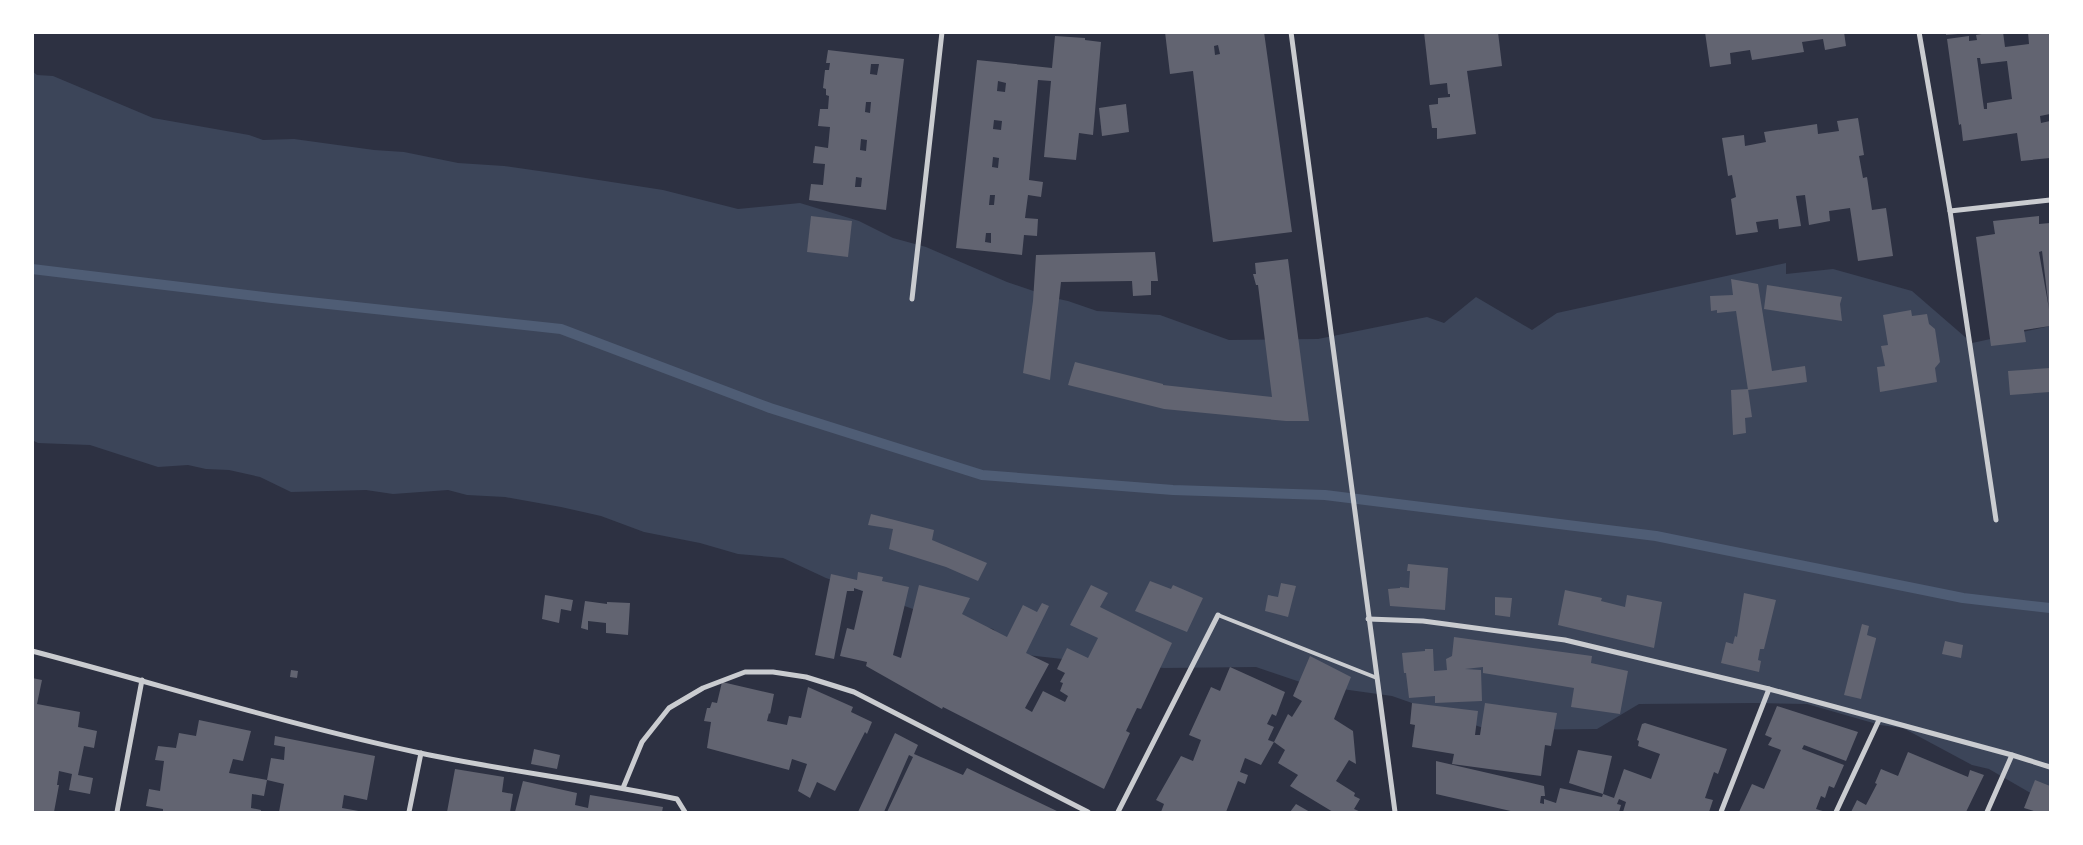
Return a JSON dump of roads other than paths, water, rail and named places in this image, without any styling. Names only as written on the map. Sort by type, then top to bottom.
[{"type":"street","points":[[912,299],[942,32]]},
{"type":"street","points":[[1291,32],[1395,812]]},
{"type":"street","points":[[1919,32],[1950,211],[1996,520]]},
{"type":"street","points":[[1950,211],[2050,200]]},
{"type":"street","points":[[1118,812],[1218,615]]},
{"type":"street","points":[[1368,618],[1423,621],[1565,640],[1769,689],[2050,767]]},
{"type":"street","points":[[32,651],[263,715],[421,753],[677,799],[685,812]]},
{"type":"street","points":[[622,788],[642,742],[669,708],[703,688],[745,672],[773,672],[806,677],[854,692],[1088,812]]},
{"type":"street","points":[[117,812],[142,680]]},
{"type":"street","points":[[1721,812],[1769,689]]},
{"type":"street","points":[[1836,812],[1879,720]]},
{"type":"street","points":[[409,812],[421,753]]},
{"type":"street","points":[[1987,812],[2012,755]]},
{"type":"lane","points":[[1218,615],[1377,678]]},
{"type":"waterway","points":[[32,269],[272,298],[561,329],[770,408],[982,475],[1173,490],[1325,495],[1656,536],[1963,598],[2050,608]]}]
